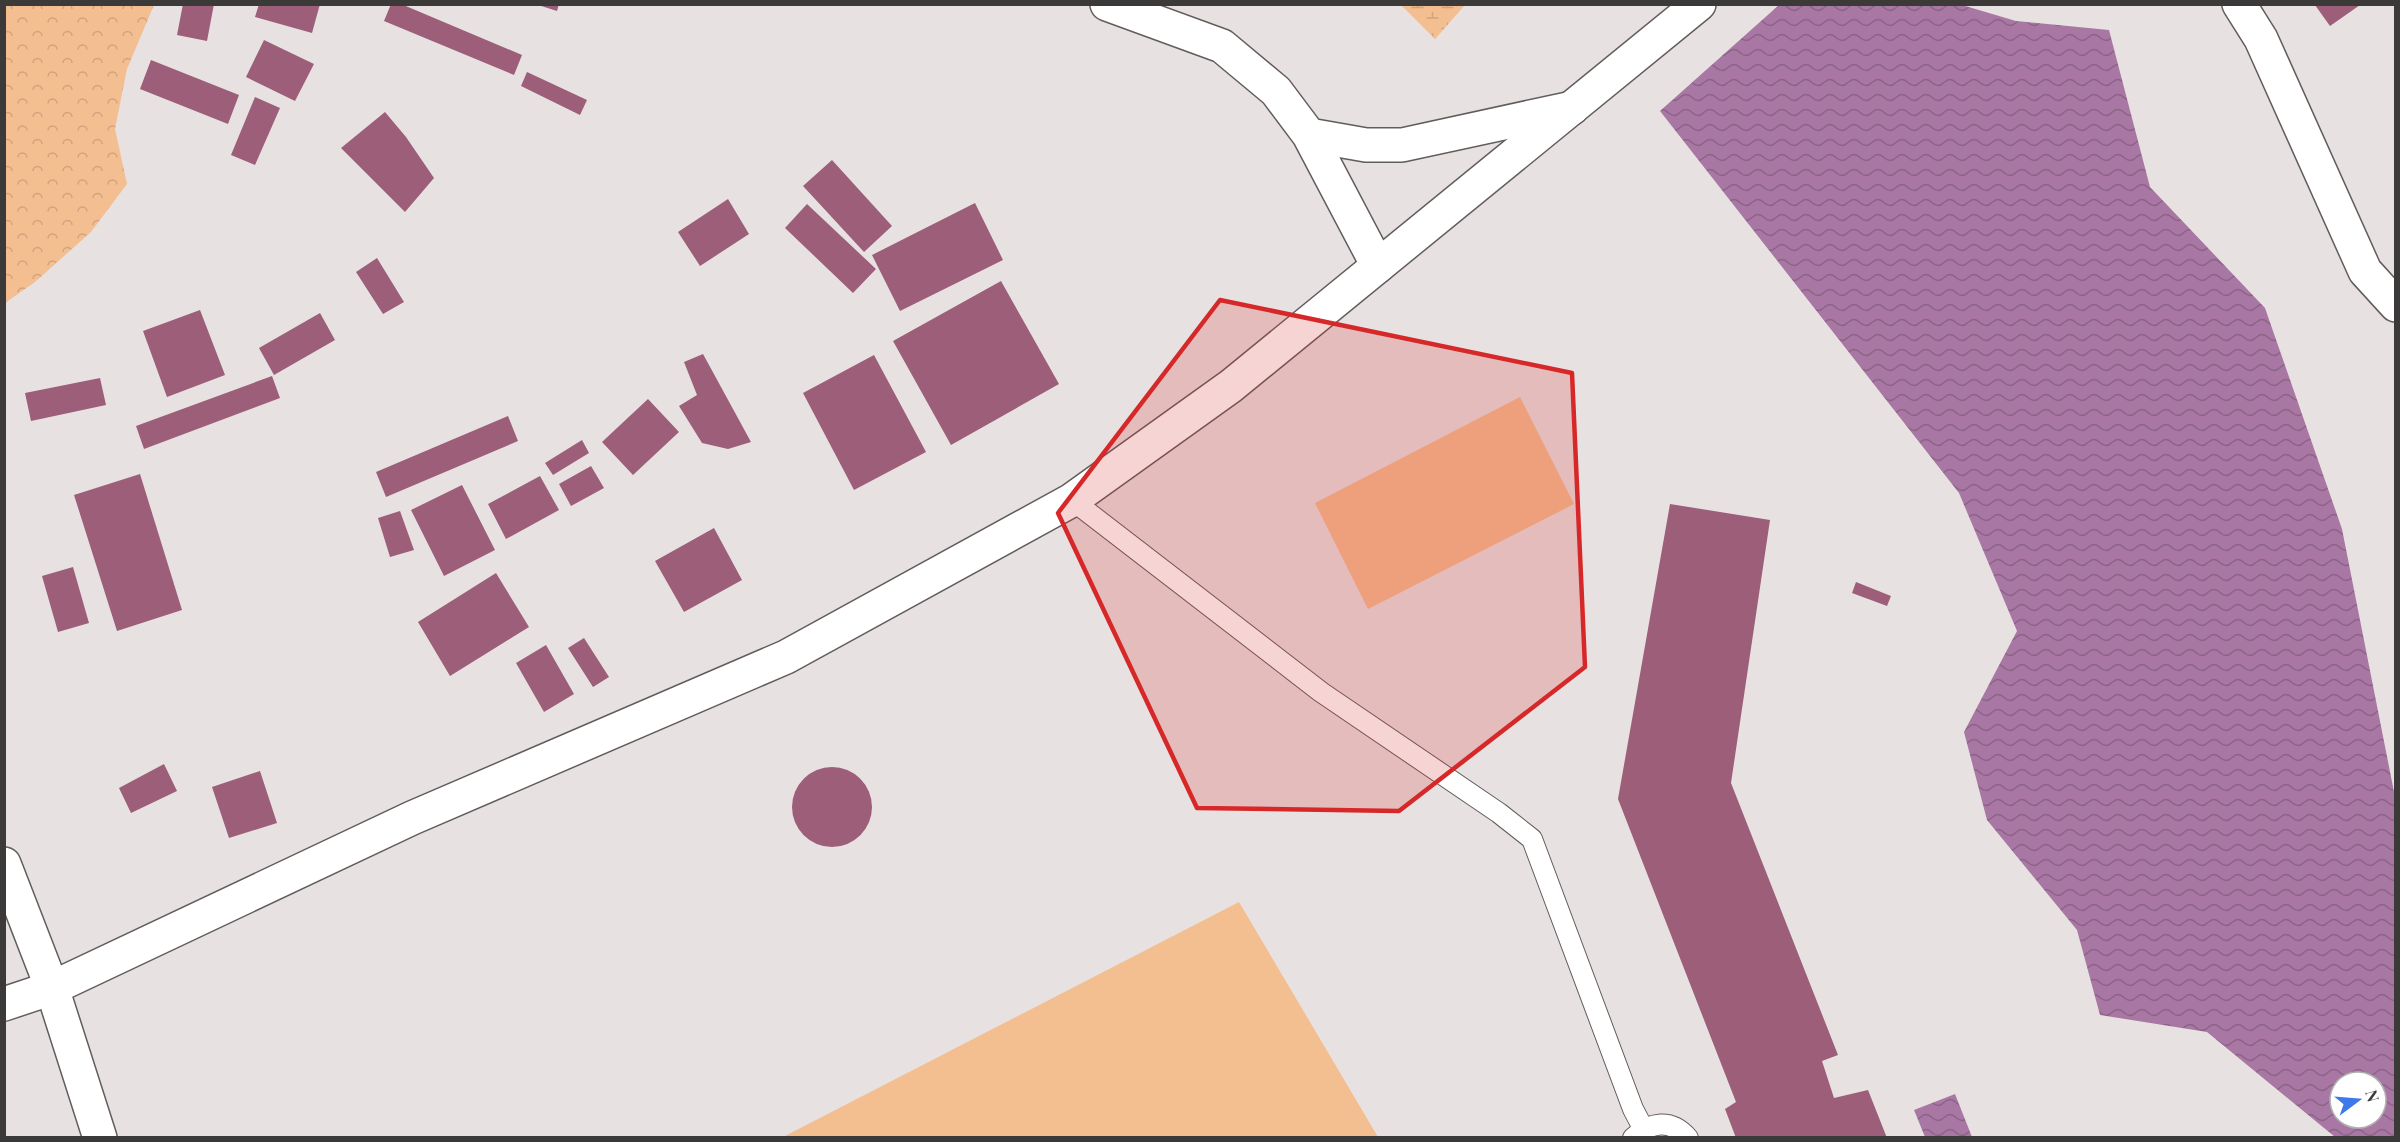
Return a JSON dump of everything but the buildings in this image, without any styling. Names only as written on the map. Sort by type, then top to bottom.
[{"type":"main road","points":[[1107,4],[1222,46],[1276,91],[1309,135],[1378,266]]},
{"type":"main road","points":[[4,1004],[52,988],[412,818],[786,657],[1072,500],[1231,386],[1698,4]]},
{"type":"main road","points":[[2239,4],[2261,39],[2365,271],[2396,304]]},
{"type":"main road","points":[[1309,135],[1366,145],[1402,145],[1572,108]]},
{"type":"main road","points":[[4,864],[52,988],[100,1137]]},
{"type":"lane","points":[[1072,500],[1321,692],[1498,813],[1532,839],[1633,1109],[1638,1133],[1656,1124],[1670,1124],[1682,1130],[1688,1137]]},
{"type":"highlighted area","points":[[1220,300],[1572,373],[1585,667],[1399,811],[1197,808],[1058,513]]},
{"type":"green space","points":[[5,4],[154,5],[127,69],[115,129],[127,184],[91,232],[35,282],[5,303]]},
{"type":"green space","points":[[1401,5],[1465,5],[1435,39]]},
{"type":"green space","points":[[1520,397],[1574,504],[1368,609],[1315,503]]},
{"type":"green space","points":[[1239,902],[1378,1137],[783,1137]]},
{"type":"water","points":[[1779,5],[1962,5],[2016,21],[2109,30],[2150,187],[2265,308],[2342,529],[2395,797],[2395,1137],[2335,1137],[2207,1032],[2100,1015],[2077,930],[1987,820],[1964,732],[2017,631],[1959,493],[1660,111]]},
{"type":"water","points":[[1955,1094],[1972,1137],[1925,1137],[1914,1110]]}]
